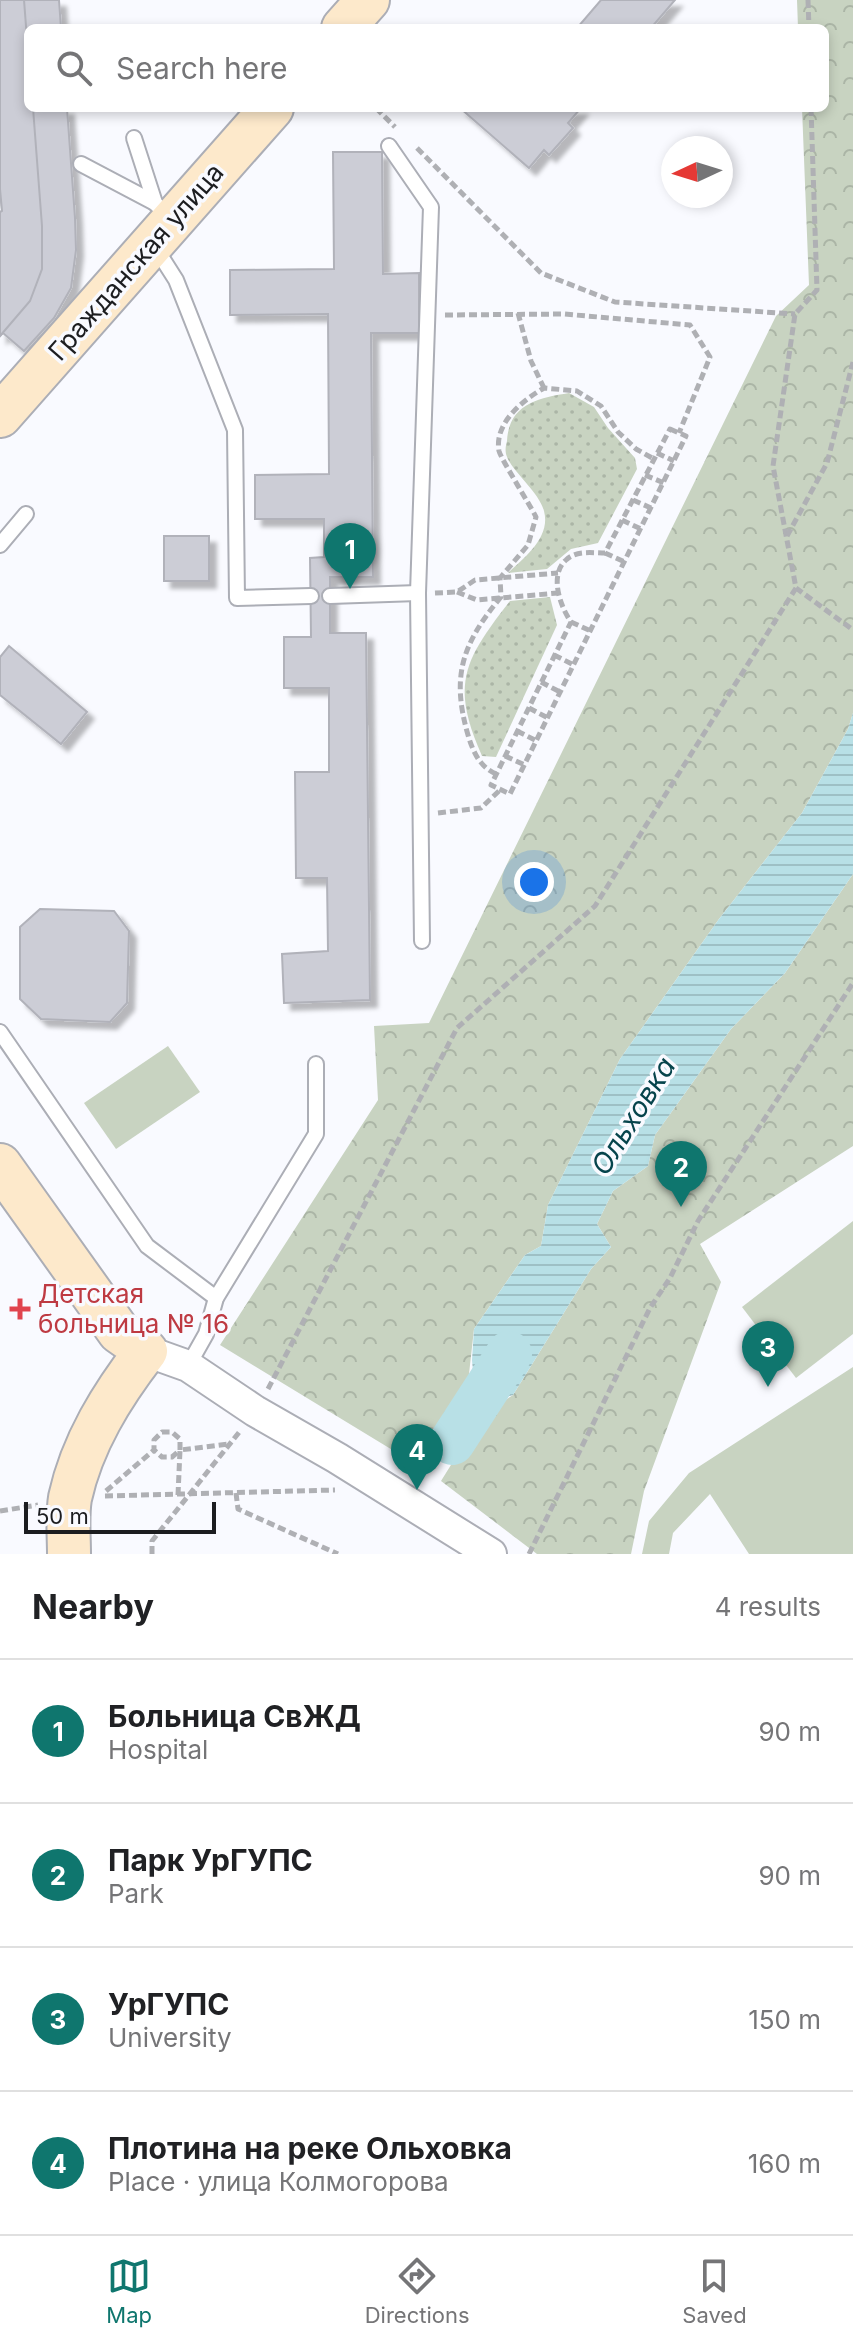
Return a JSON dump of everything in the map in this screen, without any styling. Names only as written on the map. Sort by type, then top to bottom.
[{"type":"street","points":[[347,24],[368,0]]},
{"type":"street","name":"Гражданская улица","points":[[0,416],[39,357],[160,223],[268,112]]},
{"type":"street","points":[[5,1180],[119,1332],[146,1351],[188,1366],[255,1411],[491,1554]]},
{"type":"street","points":[[69,1554],[70,1500],[91,1437],[117,1388],[146,1351]]},
{"type":"lane","points":[[134,138],[176,280],[235,430],[237,598],[311,596]]},
{"type":"lane","points":[[389,146],[431,207],[418,593],[422,941]]},
{"type":"lane","points":[[81,164],[160,223]]},
{"type":"lane","points":[[0,545],[26,514]]},
{"type":"lane","points":[[330,596],[418,593]]},
{"type":"lane","points":[[0,1032],[147,1246],[216,1298]]},
{"type":"lane","points":[[188,1366],[206,1334],[216,1298],[316,1134],[316,1064]]},
{"type":"path","points":[[808,0],[809,24]]},
{"type":"path","points":[[380,112],[398,130]]},
{"type":"path","points":[[811,112],[817,290],[795,314],[773,466],[796,588],[852,629]]},
{"type":"path","points":[[409,141],[541,273],[615,302],[795,314]]},
{"type":"path","points":[[518,313],[531,361],[544,388]]},
{"type":"path","points":[[428,315],[564,314],[690,325],[710,357],[679,433]]},
{"type":"path","points":[[786,537],[827,463],[853,362]]},
{"type":"path","points":[[496,774],[485,769],[472,747],[461,711],[459,680],[462,660],[475,630],[501,597],[500,578],[528,545],[536,517],[499,452],[502,432],[514,409],[544,388],[577,391],[601,406],[618,432],[636,449],[674,461]]},
{"type":"path","points":[[571,622],[491,785],[510,794],[686,436],[670,429],[605,553]]},
{"type":"path","points":[[645,475],[664,483]]},
{"type":"path","points":[[633,500],[651,508]]},
{"type":"path","points":[[622,520],[641,529]]},
{"type":"path","points":[[591,631],[571,622],[558,593],[558,573],[566,559],[581,553],[605,553],[625,562]]},
{"type":"path","points":[[457,592],[475,580],[558,573]]},
{"type":"path","points":[[265,1394],[457,1028],[595,906],[796,588]]},
{"type":"path","points":[[418,593],[457,592],[477,600],[558,593]]},
{"type":"path","points":[[554,655],[574,665]]},
{"type":"path","points":[[541,682],[560,692]]},
{"type":"path","points":[[529,708],[548,718]]},
{"type":"path","points":[[517,731],[537,741]]},
{"type":"path","points":[[505,756],[525,765]]},
{"type":"path","points":[[438,813],[481,808],[500,789]]},
{"type":"path","points":[[529,1554],[650,1308],[670,1278],[698,1221],[853,983]]},
{"type":"path","points":[[152,1554],[152,1541],[242,1428]]},
{"type":"path","points":[[178,1495],[180,1450],[180,1439],[172,1432],[162,1432],[154,1440],[154,1450],[162,1457],[172,1457],[180,1450],[230,1444]]},
{"type":"path","points":[[154,1450],[99,1496],[336,1490]]},
{"type":"path","points":[[236,1493],[238,1509],[338,1554]]},
{"type":"path","points":[[0,1511],[51,1503]]},
{"type":"green space","points":[[797,0],[853,0],[853,713],[848,729],[802,813],[719,919],[620,1059],[548,1205],[541,1246],[525,1255],[474,1329],[466,1401],[422,1468],[220,1345],[378,1100],[374,1026],[429,1023],[776,316],[809,285],[802,112],[829,112],[829,24],[798,24]]},
{"type":"green space","points":[[569,393],[594,407],[635,458],[637,469],[598,543],[571,549],[547,569],[508,573],[535,546],[545,520],[541,503],[506,454],[509,429],[519,411],[527,405]]},
{"type":"green space","points":[[550,597],[557,625],[496,757],[482,756],[466,710],[465,691],[472,657],[510,601]]},
{"type":"green space","points":[[853,874],[853,1146],[700,1244],[721,1282],[644,1491],[631,1554],[537,1554],[441,1481],[482,1415],[513,1395],[591,1269],[611,1247],[597,1224],[613,1191],[648,1166],[655,1135],[731,1029],[785,973]]},
{"type":"green space","points":[[168,1046],[200,1092],[116,1149],[84,1103]]},
{"type":"green space","points":[[853,1221],[853,1334],[796,1378],[742,1307]]},
{"type":"green space","points":[[853,1367],[853,1554],[749,1554],[710,1494],[673,1533],[669,1554],[642,1554],[649,1521],[689,1473]]},
{"type":"water","points":[[853,713],[853,874],[785,973],[731,1029],[655,1135],[648,1166],[613,1191],[597,1224],[611,1247],[591,1269],[513,1395],[476,1407],[472,1360],[474,1329],[525,1255],[541,1246],[548,1205],[620,1059],[719,919],[802,813],[848,729]]},
{"type":"building","points":[[0,0],[59,0],[61,24],[24,24],[24,112],[67,112],[76,250],[71,288],[54,318],[24,351],[3,333],[0,336]]},
{"type":"building","points":[[0,0],[24,0],[24,112],[33,112],[42,269],[30,301],[0,336]]},
{"type":"building","points":[[601,0],[675,0],[654,24],[580,24]]},
{"type":"building","points":[[465,112],[578,112],[568,123],[573,128],[549,155],[544,150],[529,168]]},
{"type":"building","points":[[333,152],[382,152],[383,274],[419,273],[419,333],[371,333],[373,577],[330,577],[330,633],[366,633],[370,1000],[284,1003],[282,954],[328,951],[327,878],[296,878],[295,772],[329,772],[329,688],[284,688],[284,637],[311,637],[310,558],[324,557],[324,519],[255,519],[255,475],[329,474],[328,314],[230,315],[230,270],[334,269]]},
{"type":"building","points":[[164,536],[209,536],[209,581],[164,581]]},
{"type":"building","points":[[9,646],[87,712],[61,744],[0,695],[0,657]]},
{"type":"building","points":[[40,909],[114,911],[129,931],[127,1003],[110,1022],[41,1019],[20,999],[20,927]]},
{"type":"waterway","name":"Ольховка","points":[[452,1442],[509,1354]]},
{"type":"place","name":"Больница СвЖД","points":[[350,589]]},
{"type":"place","name":"Парк УрГУПС","points":[[681,1207]]},
{"type":"place","name":"Детская больница № 16","points":[[20,1309]]},
{"type":"place","name":"УрГУПС","points":[[768,1387]]},
{"type":"place","name":"Плотина на реке Ольховка","points":[[417,1490]]}]
